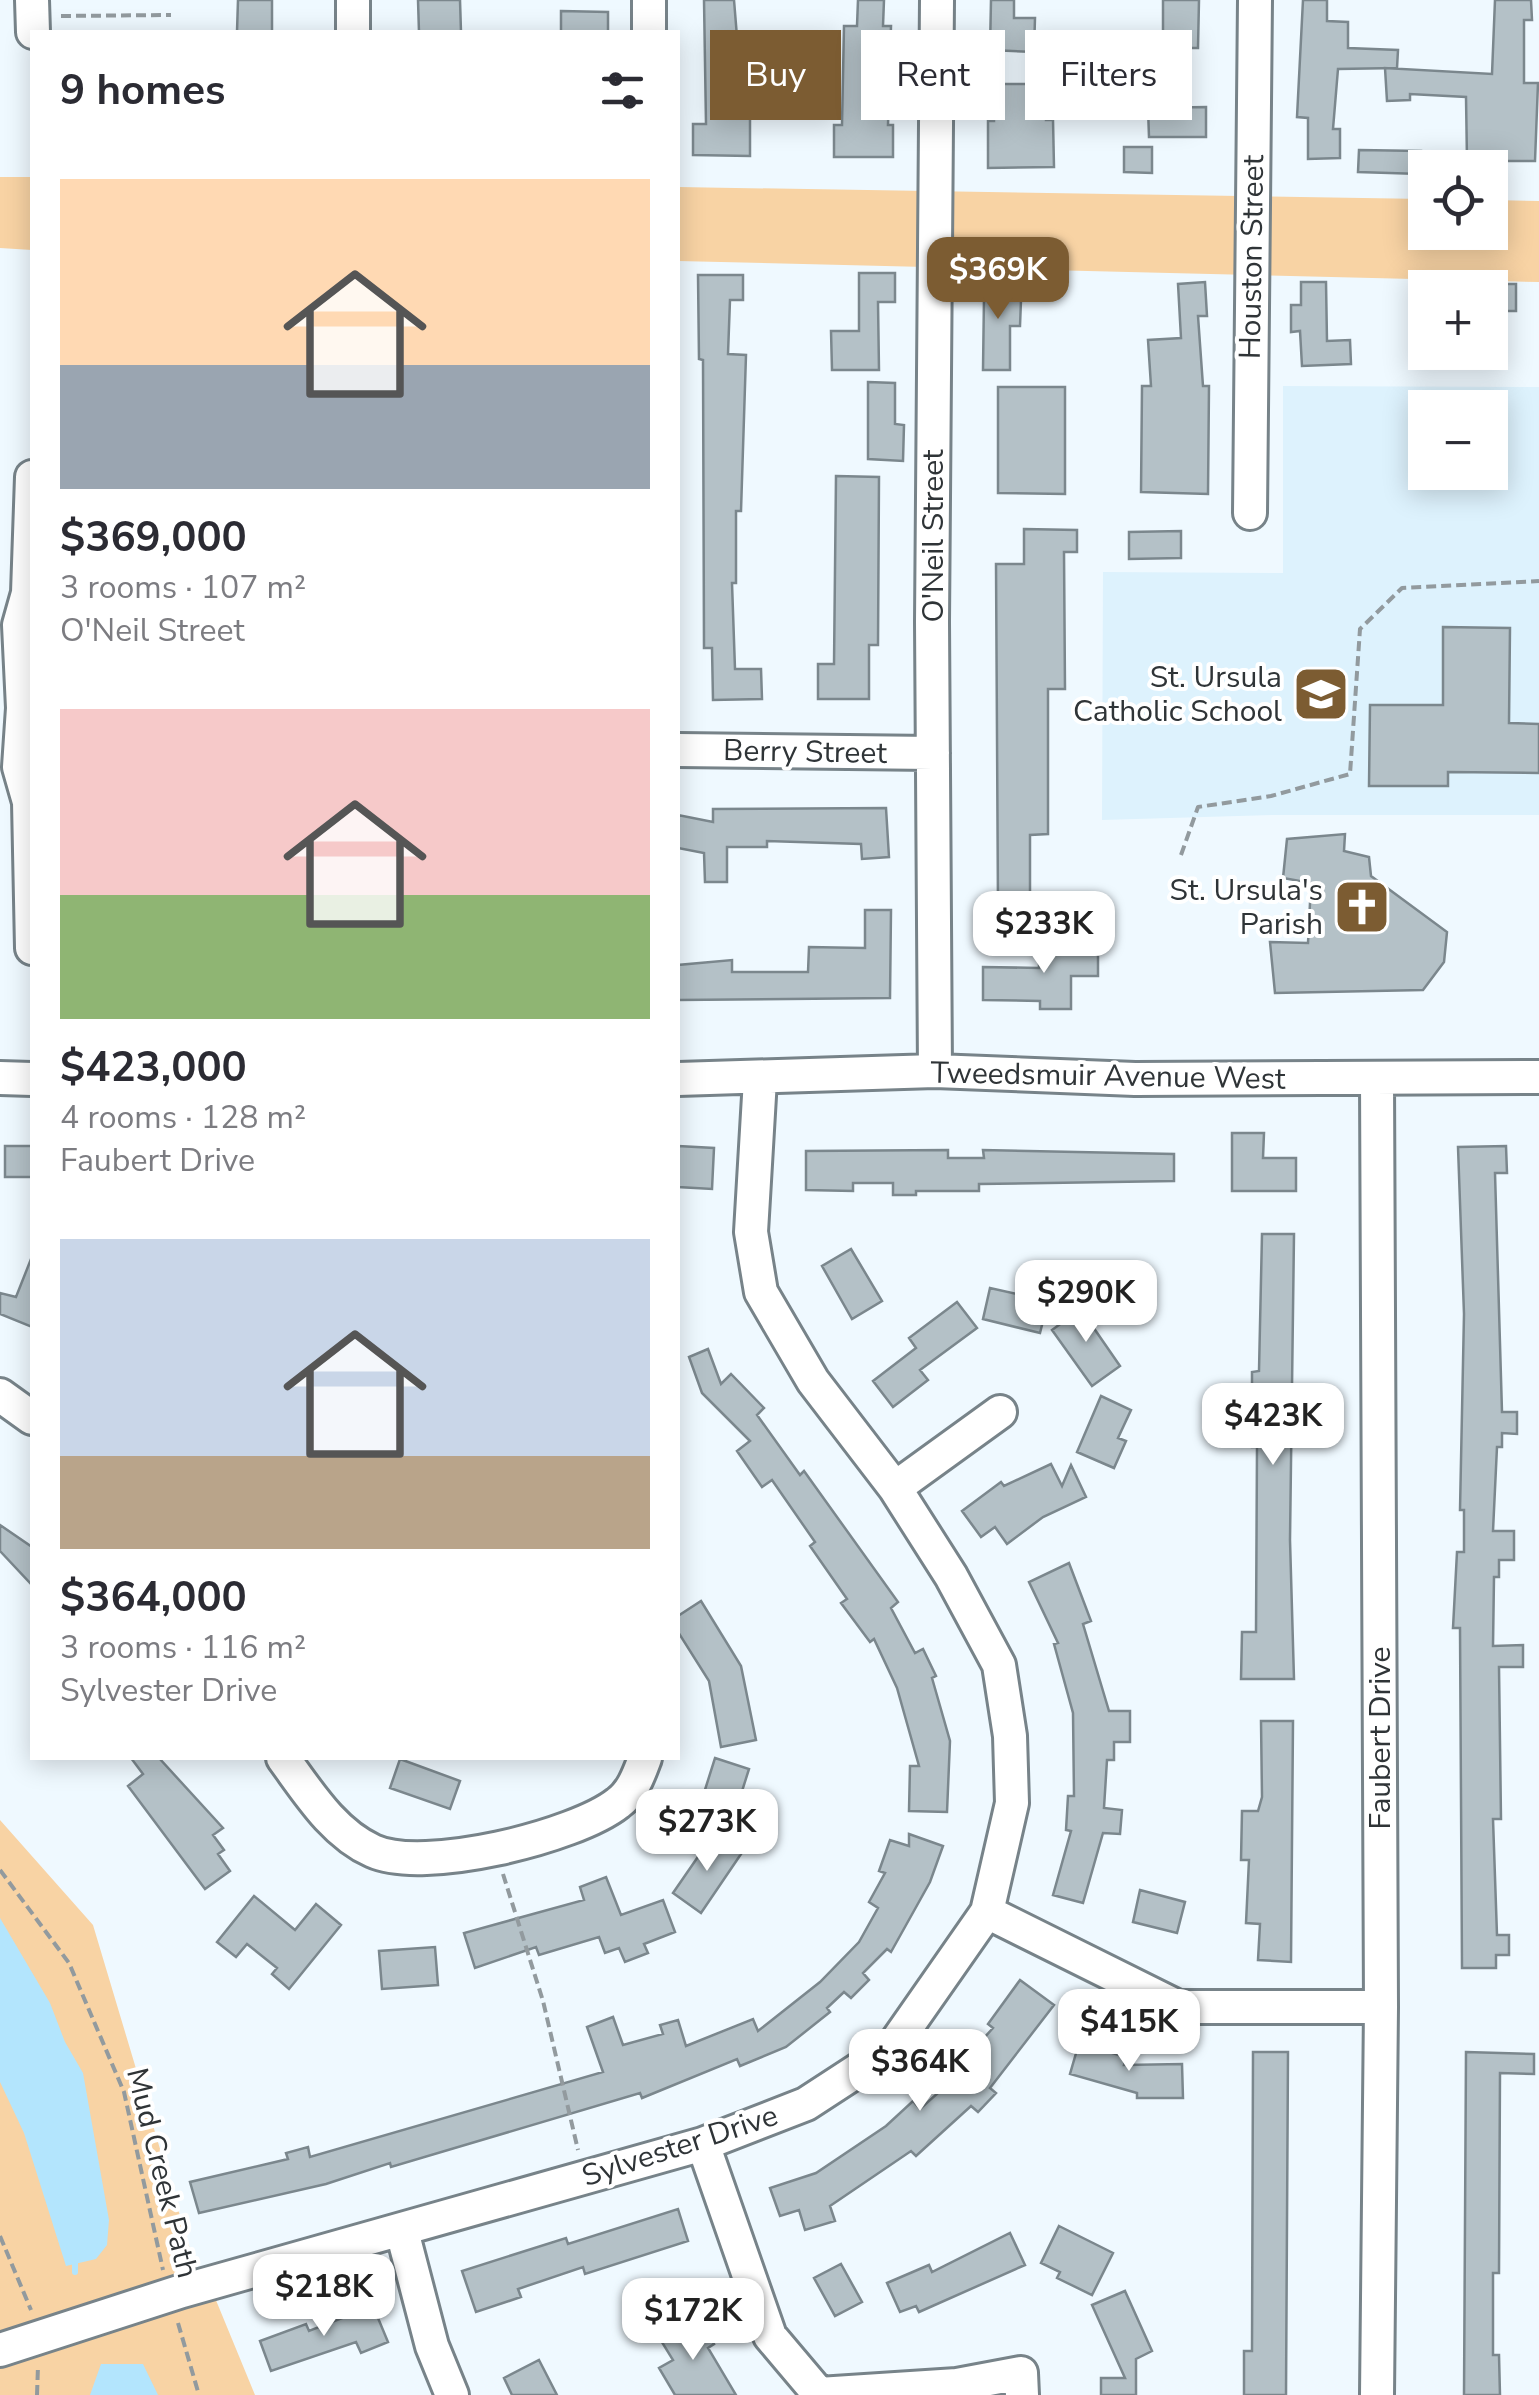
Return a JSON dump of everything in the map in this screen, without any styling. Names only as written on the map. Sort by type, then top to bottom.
[{"type":"street","points":[[353,0],[353,30]]},
{"type":"street","points":[[649,0],[649,30]]},
{"type":"street","name":"O'Neil Street","points":[[934,1071],[938,0]]},
{"type":"street","name":"Houston Street","points":[[1250,513],[1255,0]]},
{"type":"street","points":[[30,536],[28,593],[19,625],[23,708],[19,766],[29,802],[30,851]]},
{"type":"street","name":"Berry Street","points":[[680,750],[933,754]]},
{"type":"street","name":"Tweedsmuir Avenue West","points":[[680,1079],[934,1071],[1135,1079],[1539,1077]]},
{"type":"street","points":[[0,1078],[30,1079]]},
{"type":"street","name":"Sylvester Drive","points":[[0,2350],[169,2294],[703,2144],[806,2104],[892,2048],[987,1912],[1012,1803],[1010,1736],[999,1665],[951,1576],[895,1488],[813,1381],[760,1292],[750,1232],[760,1079]]},
{"type":"street","name":"Faubert Drive","points":[[1377,1080],[1381,2007],[1377,2395]]},
{"type":"street","points":[[0,1395],[30,1417]]},
{"type":"street","points":[[895,1488],[1000,1412]]},
{"type":"street","points":[[284,1760],[328,1818],[377,1853],[434,1861],[495,1848],[610,1808],[632,1788],[645,1760]]},
{"type":"street","points":[[987,1912],[1178,2008],[1381,2007]]},
{"type":"street","points":[[703,2144],[770,2336],[820,2394],[958,2384],[1021,2373],[1022,2395]]},
{"type":"street","points":[[402,2231],[432,2346],[452,2395]]},
{"type":"path","points":[[40,16],[171,15]]},
{"type":"path","points":[[1181,854],[1198,807],[1272,796],[1350,774],[1360,629],[1402,588],[1539,581]]},
{"type":"path","points":[[495,1848],[543,2001],[586,2178]]},
{"type":"path","name":"Mud Creek Path","points":[[0,1870],[68,1962],[124,2092],[169,2294],[199,2395]]},
{"type":"shaded area","points":[[0,177],[30,177],[30,250],[0,248]]},
{"type":"shaded area","points":[[680,187],[1408,199],[1408,250],[1508,250],[1508,200],[1539,201],[1539,282],[1508,281],[1508,270],[1408,270],[1408,279],[680,261]]},
{"type":"shaded area","name":"St. Ursula Catholic School","points":[[1283,386],[1539,387],[1539,815],[1273,815],[1102,820],[1103,572],[1283,573]]},
{"type":"shaded area","points":[[0,1820],[93,1925],[196,2269],[0,2337]]},
{"type":"shaded area","points":[[213,2293],[255,2395],[0,2395],[0,2363]]},
{"type":"water","points":[[0,1918],[50,2003],[65,2042],[83,2073],[109,2220],[107,2245],[96,2259],[66,2266],[24,2133],[0,2082]]},
{"type":"water","points":[[101,2364],[143,2364],[158,2395],[90,2395]]},
{"type":"building","points":[[238,0],[272,0],[272,30],[237,30]]},
{"type":"building","points":[[418,0],[460,0],[461,30],[419,30]]},
{"type":"building","points":[[704,0],[734,0],[736,30],[710,30],[710,120],[750,120],[750,156],[693,155],[693,124],[706,124]]},
{"type":"building","points":[[858,0],[884,0],[883,26],[891,26],[891,30],[861,30],[861,120],[888,120],[888,125],[893,125],[893,157],[834,157],[834,125],[842,125],[844,26],[857,26]]},
{"type":"building","points":[[991,0],[1014,0],[1014,18],[1035,18],[1035,30],[1025,30],[1025,52],[1005,51],[1005,30],[990,30]]},
{"type":"building","points":[[1163,0],[1199,0],[1198,48],[1192,48],[1192,30],[1163,30]]},
{"type":"building","points":[[1303,0],[1327,0],[1327,21],[1348,22],[1348,48],[1398,50],[1397,68],[1338,69],[1333,129],[1340,129],[1340,158],[1308,159],[1308,118],[1297,117]]},
{"type":"building","points":[[1495,0],[1531,0],[1532,20],[1524,20],[1524,83],[1538,83],[1535,161],[1508,161],[1508,150],[1467,150],[1466,97],[1410,94],[1410,100],[1387,101],[1385,68],[1492,74]]},
{"type":"building","points":[[561,11],[608,12],[608,30],[561,30]]},
{"type":"building","points":[[1005,84],[1025,84],[1025,120],[1053,120],[1054,167],[988,168],[988,121],[1005,120]]},
{"type":"building","points":[[1192,107],[1206,107],[1206,137],[1149,137],[1148,120],[1192,120]]},
{"type":"building","points":[[1124,147],[1152,147],[1152,173],[1124,172]]},
{"type":"building","points":[[1359,150],[1408,151],[1408,174],[1358,172]]},
{"type":"building","points":[[859,273],[895,273],[895,302],[878,302],[879,370],[832,370],[831,331],[859,331]]},
{"type":"building","points":[[698,275],[743,275],[743,300],[730,300],[728,354],[746,355],[741,511],[736,511],[736,583],[732,583],[735,669],[761,669],[762,699],[713,700],[712,648],[704,648],[703,360],[699,359]]},
{"type":"building","points":[[977,279],[1012,280],[1012,300],[1021,300],[1020,326],[1010,326],[1010,370],[983,370],[984,297],[977,296]]},
{"type":"building","points":[[1205,282],[1207,316],[1198,316],[1203,386],[1209,386],[1208,494],[1141,492],[1142,386],[1151,386],[1148,340],[1181,338],[1178,284]]},
{"type":"building","points":[[1301,282],[1326,282],[1327,341],[1350,340],[1351,364],[1302,366],[1300,331],[1291,332],[1291,305],[1301,305]]},
{"type":"building","points":[[1508,284],[1516,284],[1516,311],[1508,311]]},
{"type":"building","points":[[868,382],[895,383],[895,424],[904,425],[903,461],[868,459]]},
{"type":"building","points":[[998,387],[1065,387],[1065,494],[998,493]]},
{"type":"building","points":[[836,476],[879,477],[878,645],[869,645],[869,699],[818,699],[818,664],[834,664]]},
{"type":"building","points":[[1024,529],[1077,530],[1077,552],[1064,552],[1065,689],[1048,689],[1048,834],[1030,835],[1030,907],[998,907],[996,564],[1024,564]]},
{"type":"building","points":[[1181,531],[1181,558],[1129,559],[1129,532]]},
{"type":"building","points":[[1443,627],[1510,628],[1509,723],[1539,724],[1539,773],[1448,772],[1448,786],[1369,786],[1370,705],[1443,705]]},
{"type":"building","points":[[886,808],[889,857],[862,859],[861,844],[767,841],[767,847],[727,847],[727,882],[705,882],[704,853],[680,848],[680,815],[713,822],[713,809]]},
{"type":"building","name":"St. Ursula's Parish","points":[[1345,834],[1344,851],[1369,857],[1371,876],[1447,932],[1444,962],[1423,990],[1275,993],[1270,942],[1308,943],[1311,883],[1283,878],[1287,839]]},
{"type":"building","points":[[865,910],[891,910],[890,998],[680,1000],[680,965],[732,960],[732,972],[808,972],[809,947],[865,948]]},
{"type":"building","points":[[1098,942],[1098,976],[1071,976],[1071,1009],[1040,1009],[1040,1001],[983,1000],[983,967],[1039,968],[1039,943]]},
{"type":"building","points":[[1232,1133],[1264,1133],[1263,1158],[1296,1158],[1296,1191],[1232,1191]]},
{"type":"building","points":[[5,1146],[30,1146],[30,1177],[5,1177]]},
{"type":"building","points":[[680,1146],[714,1148],[712,1189],[680,1187]]},
{"type":"building","points":[[1506,1146],[1507,1173],[1495,1173],[1502,1412],[1517,1412],[1517,1434],[1502,1433],[1502,1447],[1497,1447],[1493,1531],[1514,1531],[1514,1560],[1499,1560],[1499,1577],[1494,1577],[1493,1646],[1523,1645],[1523,1667],[1499,1667],[1501,1819],[1493,1819],[1497,1935],[1509,1935],[1509,1955],[1496,1955],[1496,1968],[1462,1968],[1460,1628],[1453,1628],[1457,1552],[1464,1552],[1464,1510],[1460,1510],[1464,1314],[1458,1147]]},
{"type":"building","points":[[948,1150],[948,1158],[984,1158],[983,1150],[1174,1154],[1174,1181],[979,1184],[979,1191],[916,1191],[916,1195],[893,1195],[893,1183],[853,1183],[853,1191],[806,1190],[806,1151]]},
{"type":"building","points":[[1262,1234],[1294,1234],[1290,1540],[1294,1679],[1241,1679],[1242,1632],[1256,1632],[1257,1447],[1252,1447],[1252,1372],[1259,1371]]},
{"type":"building","points":[[851,1249],[882,1301],[852,1319],[822,1266]]},
{"type":"building","points":[[30,1262],[30,1326],[0,1314],[0,1293],[16,1297]]},
{"type":"building","points":[[1029,1283],[1051,1289],[1040,1333],[983,1319],[990,1288],[1026,1296]]},
{"type":"building","points":[[957,1302],[977,1328],[920,1370],[928,1380],[893,1407],[873,1381],[916,1348],[909,1338]]},
{"type":"building","points":[[1089,1303],[1100,1318],[1091,1324],[1120,1366],[1092,1386],[1052,1330]]},
{"type":"building","points":[[708,1349],[721,1384],[731,1374],[764,1408],[757,1415],[800,1475],[804,1471],[898,1602],[891,1608],[915,1653],[923,1649],[936,1676],[932,1678],[950,1741],[947,1812],[909,1811],[910,1766],[919,1766],[897,1688],[874,1639],[870,1642],[841,1603],[847,1599],[810,1546],[815,1542],[772,1480],[762,1487],[737,1451],[750,1441],[702,1393],[689,1357]]},
{"type":"building","points":[[1101,1396],[1131,1410],[1118,1438],[1126,1441],[1114,1468],[1077,1452]]},
{"type":"building","points":[[1051,1464],[1062,1486],[1071,1465],[1086,1497],[1043,1517],[1007,1544],[995,1527],[981,1537],[962,1511],[1001,1482],[1004,1486]]},
{"type":"building","points":[[0,1525],[30,1546],[30,1583],[0,1551]]},
{"type":"building","points":[[1069,1563],[1091,1621],[1083,1624],[1109,1711],[1130,1711],[1130,1742],[1114,1742],[1114,1760],[1107,1760],[1104,1808],[1122,1810],[1120,1834],[1103,1833],[1083,1903],[1053,1895],[1071,1831],[1066,1830],[1068,1796],[1074,1796],[1073,1713],[1054,1644],[1058,1643],[1029,1582]]},
{"type":"building","points":[[701,1601],[741,1666],[756,1740],[721,1747],[709,1681],[680,1635],[680,1615]]},
{"type":"building","points":[[1261,1721],[1293,1721],[1291,1962],[1258,1960],[1260,1924],[1246,1923],[1249,1860],[1241,1860],[1242,1811],[1258,1811],[1262,1797]]},
{"type":"building","points":[[715,1758],[749,1769],[732,1823],[698,1812]]},
{"type":"building","points":[[132,1760],[161,1760],[223,1828],[213,1835],[224,1850],[218,1854],[230,1871],[205,1889],[128,1786],[143,1774]]},
{"type":"building","points":[[400,1760],[460,1781],[450,1809],[390,1788]]},
{"type":"building","points":[[909,1834],[943,1846],[930,1882],[891,1952],[887,1949],[863,1973],[869,1980],[851,1998],[844,1992],[827,2008],[830,2012],[786,2047],[740,2066],[737,2059],[642,2098],[640,2093],[391,2167],[390,2163],[326,2184],[199,2213],[190,2182],[288,2159],[286,2153],[308,2147],[310,2157],[603,2072],[587,2027],[613,2017],[623,2045],[663,2034],[660,2025],[678,2020],[686,2046],[753,2019],[758,2031],[820,1982],[859,1942],[878,1908],[869,1902],[885,1873],[879,1871],[890,1840],[909,1846]]},
{"type":"building","points":[[713,1835],[741,1854],[701,1913],[673,1893]]},
{"type":"building","points":[[606,1877],[621,1915],[663,1900],[675,1932],[644,1944],[648,1953],[625,1962],[619,1948],[605,1953],[599,1937],[539,1955],[536,1947],[475,1968],[464,1933],[584,1900],[580,1887]]},
{"type":"building","points":[[1140,1890],[1185,1902],[1177,1933],[1133,1922]]},
{"type":"building","points":[[254,1896],[295,1930],[316,1904],[341,1925],[289,1989],[272,1974],[277,1968],[247,1944],[236,1957],[217,1942]]},
{"type":"building","points":[[435,1947],[438,1985],[382,1989],[379,1951]]},
{"type":"building","points":[[1020,1980],[1054,2005],[990,2088],[996,2093],[978,2112],[971,2106],[916,2156],[911,2151],[830,2206],[835,2221],[805,2230],[799,2210],[780,2216],[770,2188],[816,2173],[886,2126],[913,2101],[920,2109],[947,2085],[944,2082],[993,2028],[988,2024]]},
{"type":"building","points":[[1079,2043],[1126,2057],[1124,2065],[1182,2064],[1183,2098],[1137,2098],[1137,2093],[1070,2074]]},
{"type":"building","points":[[1253,2052],[1288,2052],[1286,2395],[1244,2395],[1244,2351],[1252,2351]]},
{"type":"building","points":[[1466,2052],[1534,2054],[1534,2074],[1500,2073],[1499,2273],[1493,2273],[1493,2355],[1499,2355],[1500,2395],[1464,2395]]},
{"type":"building","points":[[678,2209],[688,2241],[585,2274],[583,2267],[518,2289],[521,2297],[476,2312],[462,2271],[566,2238],[568,2244]]},
{"type":"building","points":[[1059,2226],[1113,2253],[1092,2295],[1057,2278],[1060,2272],[1041,2263]]},
{"type":"building","points":[[1010,2233],[1025,2265],[919,2312],[916,2306],[900,2312],[887,2283],[929,2265],[932,2272]]},
{"type":"building","points":[[841,2264],[862,2302],[835,2316],[814,2278]]},
{"type":"building","points":[[1125,2291],[1152,2351],[1136,2359],[1136,2395],[1101,2395],[1101,2378],[1125,2378],[1092,2305]]},
{"type":"building","points":[[373,2306],[388,2342],[361,2353],[356,2342],[271,2371],[260,2341],[306,2324],[309,2331]]},
{"type":"building","points":[[697,2316],[714,2344],[708,2348],[736,2395],[675,2395],[659,2368],[673,2360],[660,2339]]},
{"type":"building","points":[[539,2360],[557,2395],[512,2395],[504,2378]]},
{"type":"waterway","points":[[75,2257],[75,2272]]},
{"type":"place","name":"St. Ursula Catholic School","points":[[1321,694]]},
{"type":"place","name":"St. Ursula's Parish","points":[[1362,907]]}]
